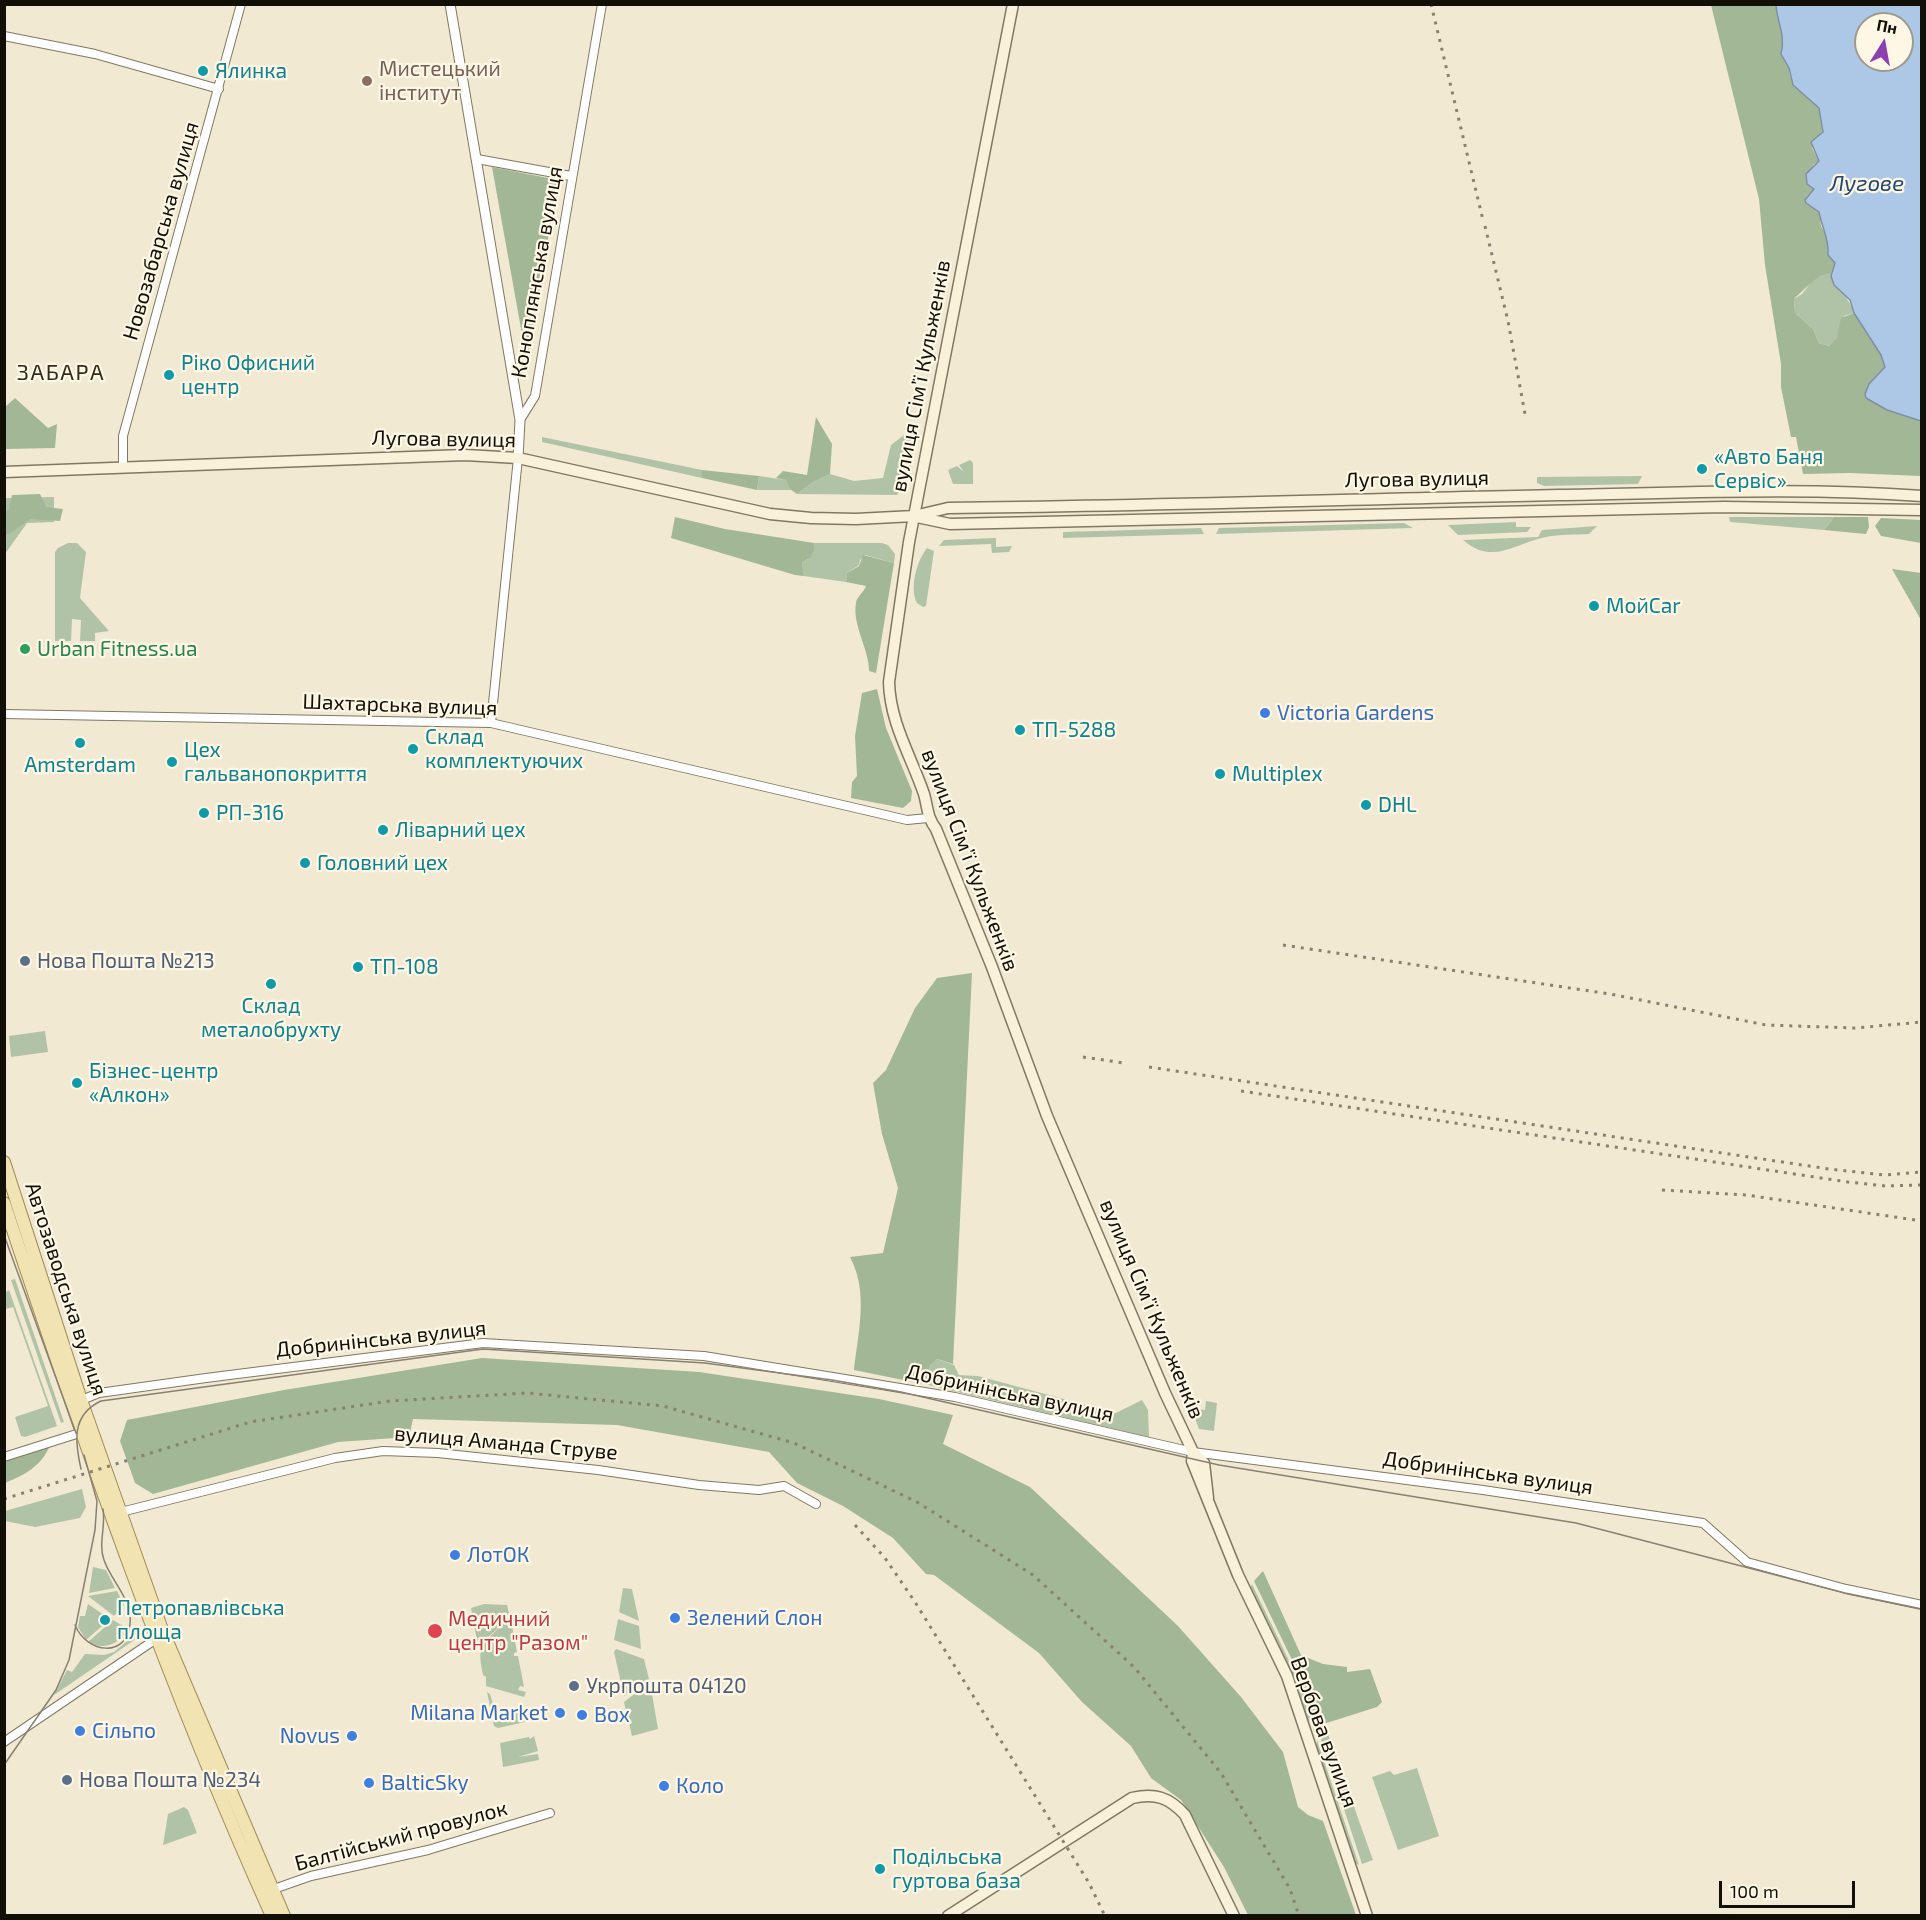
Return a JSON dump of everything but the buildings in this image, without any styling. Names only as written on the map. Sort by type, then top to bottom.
[{"type":"main road","name":"вулиця Сімʼї Кульженків","points":[[1013,4],[914,516],[889,682],[890,700],[897,727],[924,796],[928,818],[936,829],[992,967],[1047,1116],[1193,1452]]},
{"type":"main road","name":"Лугова вулиця","points":[[4,472],[407,455],[518,458],[770,513],[856,519],[914,516],[948,508],[1416,497],[1759,492],[1873,492],[1922,496]]},
{"type":"main road","name":"Лугова вулиця","points":[[914,516],[950,524],[1714,507],[1922,510]]},
{"type":"main road","name":"Автозаводська вулиця","points":[[4,1162],[85,1432]]},
{"type":"main road","name":"Автозаводська вулиця","points":[[4,1203],[77,1402]]},
{"type":"main road","points":[[85,1432],[121,1512],[160,1636]]},
{"type":"main road","points":[[85,1432],[160,1636],[266,1891],[272,1916]]},
{"type":"main road","name":"Вербова вулиця","points":[[1193,1452],[1192,1461],[1238,1575],[1287,1676],[1368,1916]]},
{"type":"main road","points":[[948,1916],[1132,1798],[1149,1794],[1175,1803],[1185,1815],[1234,1916]]},
{"type":"main road","points":[[266,1891],[284,1916]]},
{"type":"street","name":"Новозабарська вулиця","points":[[123,468],[123,436],[241,4]]},
{"type":"street","points":[[450,4],[520,420]]},
{"type":"street","name":"Коноплянська вулиця","points":[[492,723],[520,420],[535,396],[602,4]]},
{"type":"street","points":[[4,36],[95,54],[219,89]]},
{"type":"street","points":[[477,159],[572,176]]},
{"type":"street","name":"Шахтарська вулиця","points":[[4,714],[492,723],[896,818],[928,818]]},
{"type":"street","name":"Добринінська вулиця","points":[[77,1402],[99,1393],[195,1379],[483,1343],[704,1356],[854,1378],[955,1397],[1193,1452],[1483,1490],[1703,1524],[1747,1562],[1846,1589],[1922,1605]]},
{"type":"street","points":[[4,1457],[85,1432]]},
{"type":"street","name":"вулиця Аманда Струве","points":[[121,1512],[335,1458],[383,1451],[438,1453],[598,1470],[709,1486],[759,1490],[784,1486],[816,1504]]},
{"type":"street","points":[[4,1742],[160,1636]]},
{"type":"street","name":"Балтійський провулок","points":[[266,1891],[311,1876],[428,1851],[550,1813]]},
{"type":"green space","points":[[1711,5],[1776,5],[1782,35],[1781,54],[1789,68],[1790,77],[1802,93],[1819,108],[1823,132],[1812,148],[1819,161],[1813,165],[1813,191],[1807,196],[1806,203],[1819,212],[1821,226],[1830,243],[1828,252],[1835,263],[1831,273],[1816,279],[1794,299],[1795,313],[1813,329],[1819,343],[1829,346],[1837,337],[1841,318],[1854,313],[1881,355],[1885,367],[1869,384],[1870,400],[1887,410],[1921,421],[1921,476],[1803,474],[1796,437],[1791,437],[1781,387],[1781,364],[1765,265],[1759,199]]},
{"type":"green space","points":[[492,167],[558,180],[527,362]]},
{"type":"green space","points":[[1831,273],[1854,313],[1844,316],[1837,337],[1829,346],[1819,343],[1813,329],[1795,313],[1794,299],[1802,294],[1812,281]]},
{"type":"green space","points":[[15,398],[48,428],[57,424],[55,448],[5,449],[5,407]]},
{"type":"green space","points":[[816,417],[832,444],[830,474],[813,482],[797,494],[790,489],[786,480],[776,478],[783,471],[807,475]]},
{"type":"green space","points":[[916,426],[910,473],[897,495],[797,494],[813,482],[830,474],[854,481],[883,478],[891,445]]},
{"type":"green space","points":[[542,437],[702,470],[702,478],[542,442]]},
{"type":"green space","points":[[970,460],[973,463],[973,484],[953,484],[948,470],[957,466],[964,472],[959,465]]},
{"type":"green space","points":[[702,470],[759,476],[757,490],[702,478]]},
{"type":"green space","points":[[759,476],[786,480],[792,490],[757,490]]},
{"type":"green space","points":[[1642,476],[1638,484],[1544,486],[1537,483],[1537,477]]},
{"type":"green space","points":[[40,494],[46,507],[63,509],[60,521],[30,519],[9,534],[5,534],[5,511],[9,510],[12,495]]},
{"type":"green space","points":[[54,497],[54,522],[27,523],[5,554],[5,498]]},
{"type":"green space","points":[[675,517],[725,529],[814,543],[815,548],[811,557],[802,563],[804,576],[795,575],[671,538]]},
{"type":"green space","points":[[1729,517],[1834,517],[1824,530],[1730,522]]},
{"type":"green space","points":[[1834,517],[1868,517],[1869,527],[1866,534],[1824,530]]},
{"type":"green space","points":[[1881,518],[1921,520],[1921,543],[1881,536],[1875,526]]},
{"type":"green space","points":[[1516,522],[1516,527],[1531,527],[1527,532],[1458,535],[1448,525]]},
{"type":"green space","points":[[1404,523],[1413,528],[1216,534],[1219,528]]},
{"type":"green space","points":[[1597,526],[1589,534],[1546,537],[1494,552],[1474,548],[1463,540],[1538,537],[1542,530]]},
{"type":"green space","points":[[1201,528],[1204,534],[1063,538],[1063,532]]},
{"type":"green space","points":[[996,538],[996,547],[1012,546],[1009,552],[992,553],[991,544],[939,546],[944,540]]},
{"type":"green space","points":[[68,543],[77,543],[86,552],[80,598],[109,631],[95,633],[95,641],[80,641],[81,620],[72,619],[71,641],[55,641],[55,552]]},
{"type":"green space","points":[[814,543],[882,543],[888,545],[895,554],[894,563],[865,555],[859,565],[847,573],[846,582],[804,576],[802,563],[808,559],[815,548]]},
{"type":"green space","points":[[927,548],[934,551],[926,606],[923,607],[917,603],[914,582],[917,567]]},
{"type":"green space","points":[[863,555],[894,563],[876,673],[869,671],[855,612],[857,601],[866,586],[846,582],[847,573],[859,566]]},
{"type":"green space","points":[[1892,569],[1921,573],[1921,620]]},
{"type":"green space","points":[[877,689],[886,728],[912,791],[911,801],[903,808],[851,798],[852,782],[857,776],[855,736],[862,693]]},
{"type":"green space","points":[[972,973],[953,1364],[937,1359],[929,1367],[928,1385],[854,1370],[861,1299],[856,1271],[850,1257],[883,1253],[898,1188],[882,1134],[873,1083],[886,1070],[915,1008],[937,978]]},
{"type":"green space","points":[[45,1031],[48,1052],[11,1057],[9,1036]]},
{"type":"green space","points":[[15,1279],[64,1422],[61,1423],[11,1280]]},
{"type":"green space","points":[[9,1290],[57,1426],[25,1437],[21,1436],[15,1417],[48,1406],[13,1307],[5,1309],[5,1293]]},
{"type":"green space","points":[[482,1358],[699,1372],[879,1399],[953,1415],[943,1444],[1030,1487],[1178,1626],[1241,1697],[1283,1752],[1298,1807],[1308,1815],[1323,1821],[1356,1915],[1248,1915],[1224,1867],[1181,1800],[1151,1778],[1131,1746],[1082,1702],[1039,1653],[934,1575],[926,1574],[893,1538],[843,1506],[797,1483],[769,1452],[617,1425],[413,1419],[409,1437],[338,1442],[153,1494],[135,1483],[120,1441],[127,1420],[284,1390]]},
{"type":"green space","points":[[937,1359],[954,1365],[959,1375],[978,1376],[1116,1413],[1142,1400],[1148,1410],[1149,1437],[928,1385],[929,1367]]},
{"type":"green space","points":[[1206,1401],[1217,1403],[1214,1431],[1199,1429],[1191,1408],[1205,1410]]},
{"type":"green space","points":[[50,1446],[32,1469],[5,1483],[5,1461]]},
{"type":"green space","points":[[82,1489],[86,1507],[80,1518],[35,1527],[5,1521],[5,1511]]},
{"type":"green space","points":[[93,1567],[106,1570],[115,1588],[89,1593]]},
{"type":"green space","points":[[1263,1571],[1301,1655],[1323,1664],[1347,1667],[1347,1672],[1370,1669],[1382,1702],[1377,1707],[1317,1726],[1293,1662],[1254,1581]]},
{"type":"green space","points":[[1252,1584],[1295,1673],[1313,1724],[1307,1719],[1250,1589]]},
{"type":"green space","points":[[623,1588],[632,1589],[639,1621],[619,1612]]},
{"type":"green space","points":[[117,1591],[124,1605],[114,1616],[88,1596]]},
{"type":"green space","points":[[88,1604],[110,1619],[86,1640],[78,1627],[80,1616],[85,1616]]},
{"type":"green space","points":[[484,1604],[507,1605],[510,1617],[505,1621],[508,1624],[511,1621],[517,1652],[514,1656],[518,1656],[524,1687],[520,1686],[518,1690],[526,1692],[524,1697],[486,1686],[486,1677],[483,1675],[481,1664],[481,1649],[483,1644],[505,1622],[478,1646],[471,1608]]},
{"type":"green space","points":[[618,1619],[639,1626],[641,1649],[614,1640]]},
{"type":"green space","points":[[113,1620],[128,1629],[121,1639],[106,1646],[88,1642]]},
{"type":"green space","points":[[139,1631],[140,1634],[133,1641],[54,1695],[67,1670],[72,1672],[85,1654],[104,1655],[114,1652]]},
{"type":"green space","points":[[616,1649],[644,1659],[649,1679],[624,1696],[614,1652]]},
{"type":"green space","points":[[650,1682],[658,1729],[632,1736],[624,1702]]},
{"type":"green space","points":[[487,1692],[490,1694],[495,1711],[522,1707],[525,1722],[498,1728],[494,1726]]},
{"type":"green space","points":[[1328,1734],[1373,1860],[1362,1864],[1321,1739]]},
{"type":"green space","points":[[534,1736],[538,1751],[518,1757],[538,1754],[539,1760],[503,1767],[500,1743],[529,1737],[530,1739]]},
{"type":"green space","points":[[1317,1740],[1359,1865],[1355,1863],[1316,1747]]},
{"type":"green space","points":[[1417,1768],[1439,1836],[1398,1850],[1372,1777],[1390,1771],[1394,1775]]},
{"type":"green space","points":[[184,1807],[188,1810],[197,1833],[163,1845],[168,1814]]},
{"type":"water","name":"Лугове","points":[[1776,5],[1921,5],[1921,421],[1887,410],[1866,398],[1865,394],[1869,384],[1885,367],[1881,355],[1854,313],[1850,300],[1834,285],[1831,276],[1835,263],[1828,255],[1819,212],[1805,200],[1814,189],[1807,184],[1806,174],[1819,161],[1811,142],[1823,132],[1819,108],[1793,85],[1789,68],[1781,54],[1782,35]]},
{"type":"tram line","points":[[4,1235],[76,1433]]},
{"type":"tram line","points":[[81,1469],[77,1449],[80,1422],[84,1414],[101,1401],[483,1349],[705,1363],[901,1392],[1219,1465],[1576,1523],[1845,1593],[1922,1609]]},
{"type":"tram line","points":[[4,1765],[56,1690],[69,1660],[95,1530],[97,1501],[84,1455]]},
{"type":"tram line","points":[[75,1625],[88,1642],[106,1648],[122,1643],[130,1624],[125,1599],[107,1568],[102,1554],[103,1509]]},
{"type":"railway","points":[[1431,4],[1483,220]]},
{"type":"railway","points":[[1485,226],[1508,321],[1525,414]]},
{"type":"railway","points":[[1283,945],[1610,994],[1766,1025],[1855,1028],[1922,1022]]},
{"type":"railway","points":[[1083,1057],[1124,1063]]},
{"type":"railway","points":[[1149,1067],[1829,1169],[1884,1175],[1922,1172]]},
{"type":"railway","points":[[1241,1091],[1848,1182],[1886,1186],[1922,1185]]},
{"type":"railway","points":[[1662,1190],[1746,1195],[1922,1221]]},
{"type":"railway","points":[[4,1499],[250,1422],[390,1401],[527,1393],[663,1406],[794,1443],[917,1502],[1033,1575],[1134,1667],[1221,1773],[1290,1889],[1299,1916]]},
{"type":"railway","points":[[855,1525],[885,1558],[915,1602],[1089,1883],[1105,1916]]},
{"type":"place","name":"Ялинка","points":[[203,71]]},
{"type":"place","name":"Мистецький інститут","points":[[367,81]]},
{"type":"place","name":"Ріко Офисний центр","points":[[169,375]]},
{"type":"place","name":"«Авто Баня Сервіс»","points":[[1702,469]]},
{"type":"place","name":"МойCar","points":[[1594,606]]},
{"type":"place","name":"Urban Fitness.ua","points":[[25,649]]},
{"type":"place","name":"Victoria Gardens","points":[[1265,713]]},
{"type":"place","name":"ТП-5288","points":[[1020,730]]},
{"type":"place","name":"Amsterdam","points":[[80,743]]},
{"type":"place","name":"Склад комплектуючих","points":[[413,749]]},
{"type":"place","name":"Цех гальванопокриття","points":[[172,762]]},
{"type":"place","name":"Multiplex","points":[[1220,774]]},
{"type":"place","name":"DHL","points":[[1366,805]]},
{"type":"place","name":"РП-316","points":[[204,813]]},
{"type":"place","name":"Ліварний цех","points":[[383,830]]},
{"type":"place","name":"Головний цех","points":[[305,863]]},
{"type":"place","name":"Нова Пошта №213","points":[[25,961]]},
{"type":"place","name":"ТП-108","points":[[358,967]]},
{"type":"place","name":"Склад металобрухту","points":[[271,984]]},
{"type":"place","name":"Бізнес-центр «Алкон»","points":[[77,1083]]},
{"type":"place","name":"ЛотОК","points":[[455,1555]]},
{"type":"place","name":"Зелений Слон","points":[[675,1618]]},
{"type":"place","name":"Петропавлівська площа","points":[[105,1620]]},
{"type":"place","name":"Медичний центр \"Разом\"","points":[[435,1631]]},
{"type":"place","name":"Укрпошта 04120","points":[[574,1686]]},
{"type":"place","name":"Milana Market","points":[[560,1713]]},
{"type":"place","name":"Box","points":[[582,1715]]},
{"type":"place","name":"Сільпо","points":[[80,1731]]},
{"type":"place","name":"Novus","points":[[352,1736]]},
{"type":"place","name":"Нова Пошта №234","points":[[67,1780]]},
{"type":"place","name":"BalticSky","points":[[369,1783]]},
{"type":"place","name":"Коло","points":[[664,1786]]},
{"type":"place","name":"Подільська гуртова база","points":[[880,1869]]},
{"type":"district","name":"ЗАБАРА","points":[[61,373]]}]
